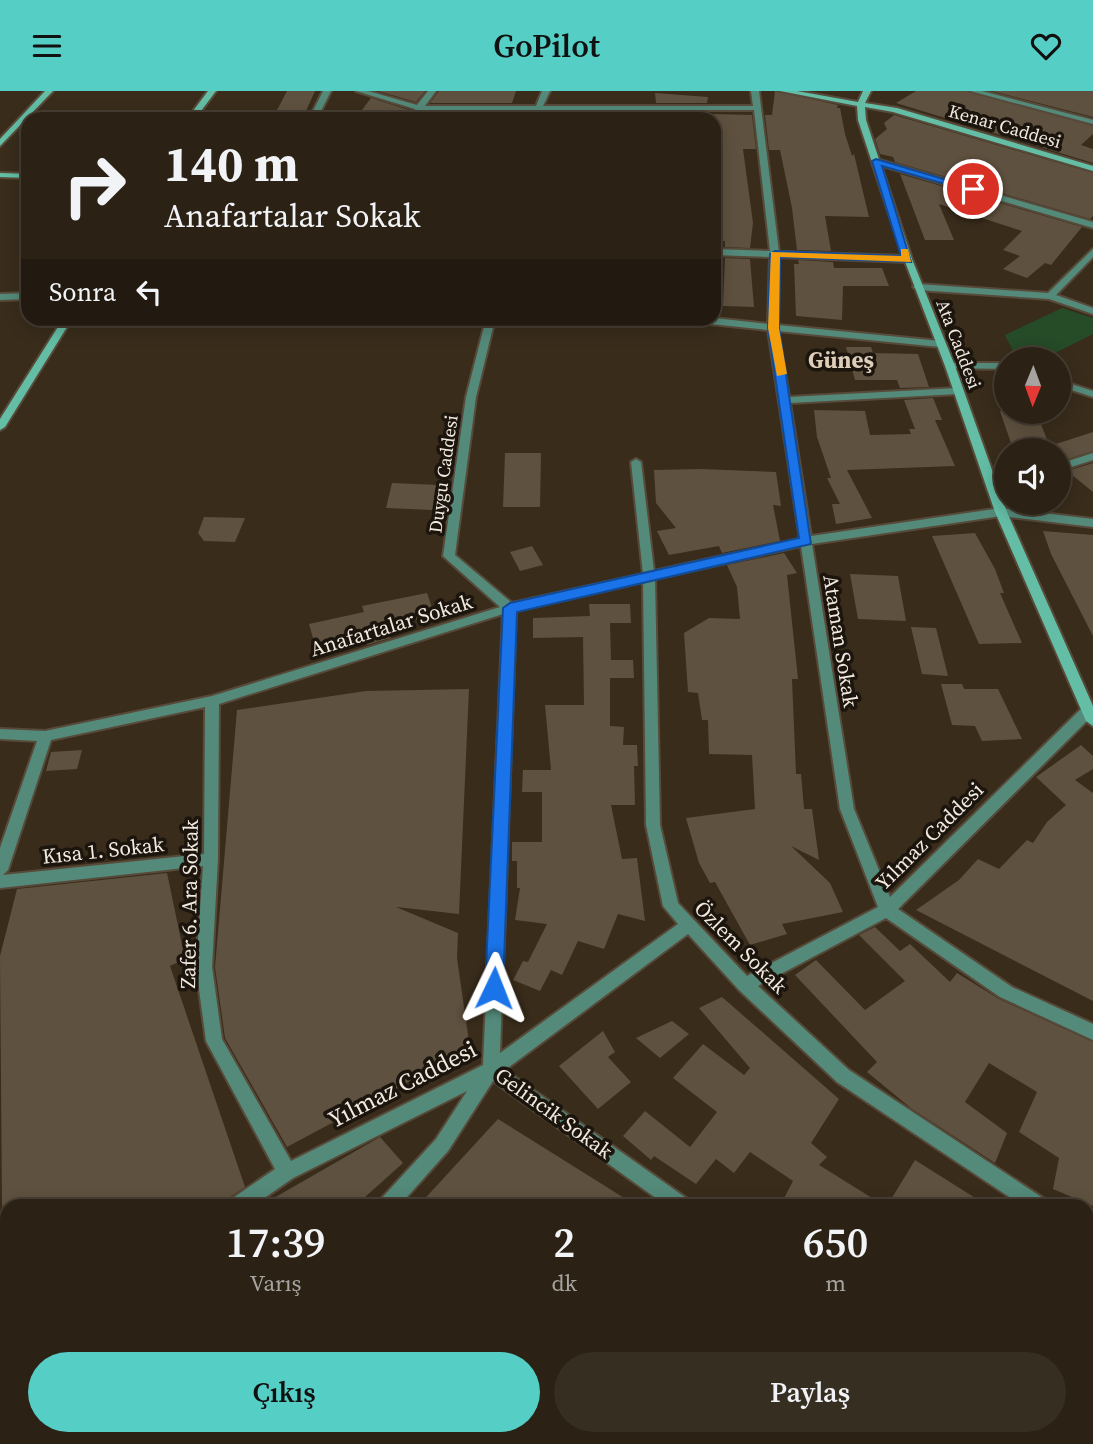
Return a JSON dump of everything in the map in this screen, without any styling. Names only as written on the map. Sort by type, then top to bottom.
[{"type":"street","points":[[30,112],[49,91]]},
{"type":"street","points":[[196,112],[212,91]]},
{"type":"street","points":[[316,112],[327,91]]},
{"type":"street","points":[[360,91],[419,108],[639,107],[689,103],[755,108]]},
{"type":"street","points":[[418,112],[432,91]]},
{"type":"street","points":[[536,112],[546,91]]},
{"type":"street","name":"Ataman Sokak","points":[[755,91],[775,254],[774,328],[848,809],[887,910]]},
{"type":"street","name":"Kenar Caddesi","points":[[784,91],[861,103],[1093,169]]},
{"type":"street","points":[[861,103],[867,91]]},
{"type":"street","points":[[974,91],[1093,121]]},
{"type":"street","name":"Ata Caddesi","points":[[861,103],[862,120],[908,259],[950,366],[993,490]]},
{"type":"street","points":[[639,107],[639,112]]},
{"type":"street","points":[[0,144],[21,121]]},
{"type":"street","points":[[876,161],[1093,225]]},
{"type":"street","points":[[0,175],[21,176]]},
{"type":"street","points":[[721,252],[908,259]]},
{"type":"street","points":[[1050,296],[1093,252]]},
{"type":"street","points":[[918,287],[1050,296],[1093,311]]},
{"type":"street","points":[[0,297],[21,296]]},
{"type":"street","points":[[721,322],[940,344]]},
{"type":"street","points":[[0,427],[63,326]]},
{"type":"street","name":"Duygu Caddesi","points":[[488,326],[471,397],[449,556],[510,608]]},
{"type":"street","points":[[950,366],[994,366]]},
{"type":"street","points":[[1071,387],[1093,394]]},
{"type":"street","points":[[786,400],[958,391]]},
{"type":"street","points":[[1071,464],[1093,456]]},
{"type":"street","name":"Özlem Sokak","points":[[636,463],[649,576],[653,825],[671,907],[745,985],[843,1076],[1029,1199]]},
{"type":"street","name":"Anafartalar Sokak","points":[[0,734],[45,736],[212,701],[510,608],[806,541],[994,513]]},
{"type":"street","name":"Ata Caddesi","points":[[1002,515],[1090,717]]},
{"type":"street","name":"Anafartalar Sokak","points":[[1026,515],[1093,523]]},
{"type":"street","name":"Gelincik Sokak","points":[[510,608],[491,1070],[673,1199]]},
{"type":"street","name":"Zafer 6. Ara Sokak","points":[[212,701],[211,859],[204,967],[214,1041],[286,1172]]},
{"type":"street","name":"Yılmaz Caddesi","points":[[745,985],[887,910],[1090,717]]},
{"type":"street","points":[[0,870],[45,736]]},
{"type":"street","name":"Kısa 1. Sokak","points":[[0,882],[211,859]]},
{"type":"street","points":[[887,910],[1006,992],[1093,1032]]},
{"type":"street","name":"Yılmaz Caddesi","points":[[246,1199],[286,1172],[491,1070],[687,926]]},
{"type":"street","points":[[392,1199],[442,1145],[491,1070]]},
{"type":"green space","points":[[1062,308],[1093,318],[1093,334],[1067,347],[1011,347],[1005,335]]},
{"type":"building","points":[[287,91],[315,91],[305,112],[276,112]]},
{"type":"building","points":[[378,91],[425,91],[416,102]]},
{"type":"building","points":[[439,91],[516,91],[512,103],[430,103]]},
{"type":"building","points":[[775,91],[838,105],[837,108],[840,108],[869,217],[825,216],[831,251],[797,250],[792,208],[780,150],[769,150],[765,115],[772,115]]},
{"type":"building","points":[[916,91],[967,91],[1093,126],[1093,134],[1081,145],[1093,149],[1093,163],[896,103]]},
{"type":"building","points":[[992,91],[1093,91],[1093,117]]},
{"type":"building","points":[[655,93],[708,97],[707,103],[656,103]]},
{"type":"building","points":[[371,98],[412,111],[412,112],[360,112]]},
{"type":"building","points":[[721,114],[752,115],[756,149],[743,149],[753,223],[750,248],[725,247],[725,241],[721,241]]},
{"type":"building","points":[[894,115],[1093,173],[1093,216],[1090,219],[895,162],[893,157],[880,154],[875,139],[887,129],[884,123]]},
{"type":"building","points":[[900,174],[1082,227],[1051,265],[1045,263],[1027,278],[1003,269],[1020,256],[1003,250],[1022,231],[939,204],[954,240],[925,240]]},
{"type":"building","points":[[725,258],[750,259],[754,307],[723,306]]},
{"type":"building","points":[[798,260],[833,262],[834,268],[882,268],[889,286],[843,286],[842,320],[796,316],[794,264],[799,264]]},
{"type":"building","points":[[846,347],[871,347],[873,353],[918,354],[929,387],[900,388],[897,380],[855,380]]},
{"type":"building","points":[[933,398],[942,420],[935,420],[955,466],[847,470],[872,518],[836,524],[832,504],[840,504],[827,478],[831,478],[817,437],[814,410],[865,411],[870,435],[911,434],[909,429],[915,429],[904,400]]},
{"type":"building","points":[[1004,424],[1041,424],[1046,438],[1009,438]]},
{"type":"building","points":[[1093,432],[1093,451],[1071,458],[1071,439]]},
{"type":"building","points":[[505,453],[541,453],[540,507],[503,507]]},
{"type":"building","points":[[1093,463],[1093,492],[1071,474],[1071,470]]},
{"type":"building","points":[[654,470],[776,472],[781,506],[773,505],[780,541],[722,553],[719,546],[669,555],[657,531],[676,528],[656,503]]},
{"type":"building","points":[[392,483],[439,485],[433,510],[386,508]]},
{"type":"building","points":[[204,517],[245,518],[235,542],[204,541],[198,533]]},
{"type":"building","points":[[1043,531],[1093,535],[1093,636],[1051,554]]},
{"type":"building","points":[[975,533],[995,569],[1004,593],[1000,593],[1022,643],[979,644],[932,536]]},
{"type":"building","points":[[532,546],[543,565],[520,571],[510,552]]},
{"type":"building","points":[[784,553],[797,573],[787,575],[798,679],[792,679],[796,774],[801,774],[804,809],[812,809],[819,860],[791,846],[830,883],[843,912],[782,924],[787,934],[750,945],[715,882],[710,883],[699,863],[686,818],[755,809],[752,755],[709,754],[708,720],[702,720],[698,693],[688,692],[684,633],[709,618],[740,619],[737,587],[727,565]]},
{"type":"building","points":[[850,574],[898,576],[906,621],[858,619]]},
{"type":"building","points":[[427,593],[435,616],[387,626],[391,638],[367,645],[365,640],[317,652],[309,624],[364,612],[362,606]]},
{"type":"building","points":[[589,604],[630,604],[631,623],[610,623],[611,660],[633,660],[634,678],[610,678],[610,726],[624,727],[623,745],[637,745],[638,766],[634,766],[635,805],[611,805],[622,859],[637,858],[645,921],[618,914],[604,949],[578,941],[562,975],[551,970],[540,991],[513,980],[523,961],[528,962],[547,924],[515,920],[520,888],[517,888],[517,861],[512,861],[512,842],[542,842],[542,792],[522,792],[523,770],[551,770],[545,705],[584,705],[583,637],[533,638],[533,618],[590,616]]},
{"type":"building","points":[[911,627],[936,628],[948,676],[922,674]]},
{"type":"building","points":[[941,684],[962,684],[964,689],[998,689],[1022,739],[982,741],[975,726],[952,725]]},
{"type":"building","points":[[469,689],[459,914],[396,907],[458,933],[457,958],[470,1049],[287,1147],[225,1038],[215,967],[237,710],[366,691]]},
{"type":"building","points":[[1081,745],[1093,756],[1093,769],[1075,780],[1093,793],[1093,1001],[916,910],[959,880],[978,859],[999,869],[1027,840],[1033,843],[1047,822],[1066,805],[1036,777]]},
{"type":"building","points":[[82,750],[77,769],[46,771],[51,752]]},
{"type":"building","points":[[167,873],[185,959],[170,966],[245,1187],[228,1199],[2,1199],[0,956],[17,889]]},
{"type":"building","points":[[875,927],[900,951],[910,944],[950,982],[957,973],[999,999],[1093,1042],[1093,1199],[1077,1199],[1053,1189],[1059,1158],[1019,1132],[1037,1092],[989,1063],[965,1102],[1007,1133],[995,1163],[912,1109],[867,1072],[877,1062],[795,975],[816,960],[865,1010],[905,981],[859,935]]},
{"type":"building","points":[[722,997],[839,1099],[811,1143],[827,1157],[819,1165],[874,1199],[784,1199],[793,1181],[750,1152],[734,1173],[716,1159],[696,1184],[654,1156],[651,1160],[623,1136],[645,1111],[690,1147],[717,1112],[673,1078],[703,1044],[744,1075],[750,1068],[699,1008]]},
{"type":"building","points":[[672,1021],[689,1034],[660,1058],[636,1038]]},
{"type":"building","points":[[603,1031],[615,1052],[608,1057],[631,1082],[598,1109],[559,1066]]},
{"type":"building","points":[[498,1119],[626,1199],[424,1199]]},
{"type":"building","points":[[380,1137],[403,1163],[363,1199],[272,1199]]},
{"type":"building","points":[[915,1160],[977,1199],[891,1199]]},
{"type":"slow traffic","points":[[781,374],[774,328],[775,254],[908,259],[905,251]]},
{"type":"district","name":"Güneş","points":[[841,360]]},
{"type":"route","points":[[494,988],[510,608],[806,541],[774,328],[775,254],[908,259],[876,161],[973,189]]}]
